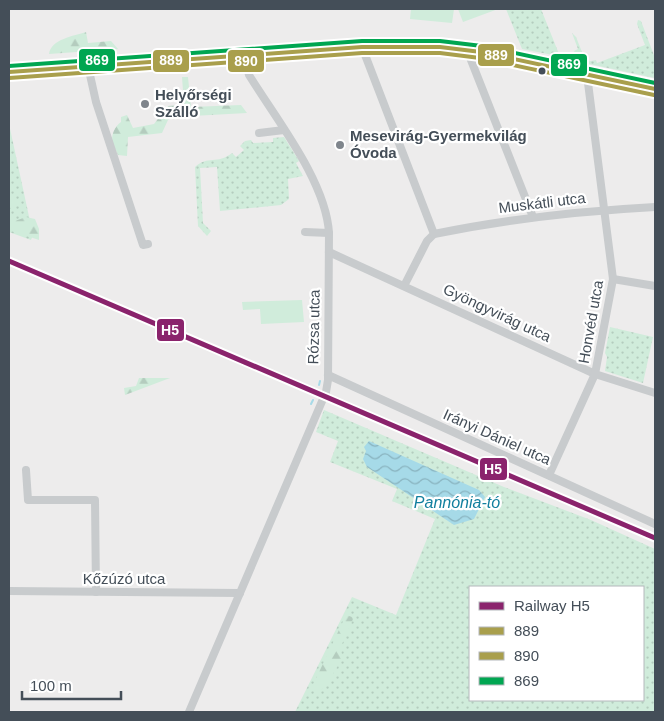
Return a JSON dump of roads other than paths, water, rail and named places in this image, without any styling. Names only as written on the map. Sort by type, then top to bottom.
[{"type":"main road","points":[[9,72],[362,47],[440,47],[467,50],[655,89]]},
{"type":"street","points":[[362,47],[434,234],[427,241],[404,286]]},
{"type":"street","points":[[467,50],[533,217]]},
{"type":"street","name":"Rózsa utca","points":[[189,712],[326,392],[328,375],[329,233],[326,209],[316,184],[249,75],[244,56]]},
{"type":"street","points":[[88,66],[96,102],[119,160],[143,245],[148,244]]},
{"type":"street","name":"Honvéd utca","points":[[549,475],[595,374],[614,279],[594,142],[587,75]]},
{"type":"street","points":[[259,133],[284,130]]},
{"type":"street","name":"Muskátli utca","points":[[434,234],[533,217],[655,207]]},
{"type":"street","points":[[305,232],[329,233]]},
{"type":"street","name":"Gyöngyvirág utca","points":[[329,252],[595,374],[655,392]]},
{"type":"street","points":[[614,279],[655,286]]},
{"type":"street","name":"Irányi Dániel utca","points":[[328,375],[655,524]]},
{"type":"street","points":[[26,470],[28,500],[95,500],[96,592]]},
{"type":"street","name":"Kőzúzó utca","points":[[9,591],[240,593]]},
{"type":"water","name":"Pannónia-tó","points":[[369,441],[479,490],[485,497],[474,519],[454,525],[367,467],[363,459],[366,451],[364,447]]},
{"type":"waterway","points":[[319,385],[320,381]]},
{"type":"waterway","points":[[311,404],[313,400]]},
{"type":"rail line","name":"H5","points":[[9,261],[655,538]]},
{"type":"place","name":"Helyőrségi Szálló","points":[[145,104]]},
{"type":"place","name":"Mesevirág-Gyermekvilág Óvoda","points":[[340,145]]}]
